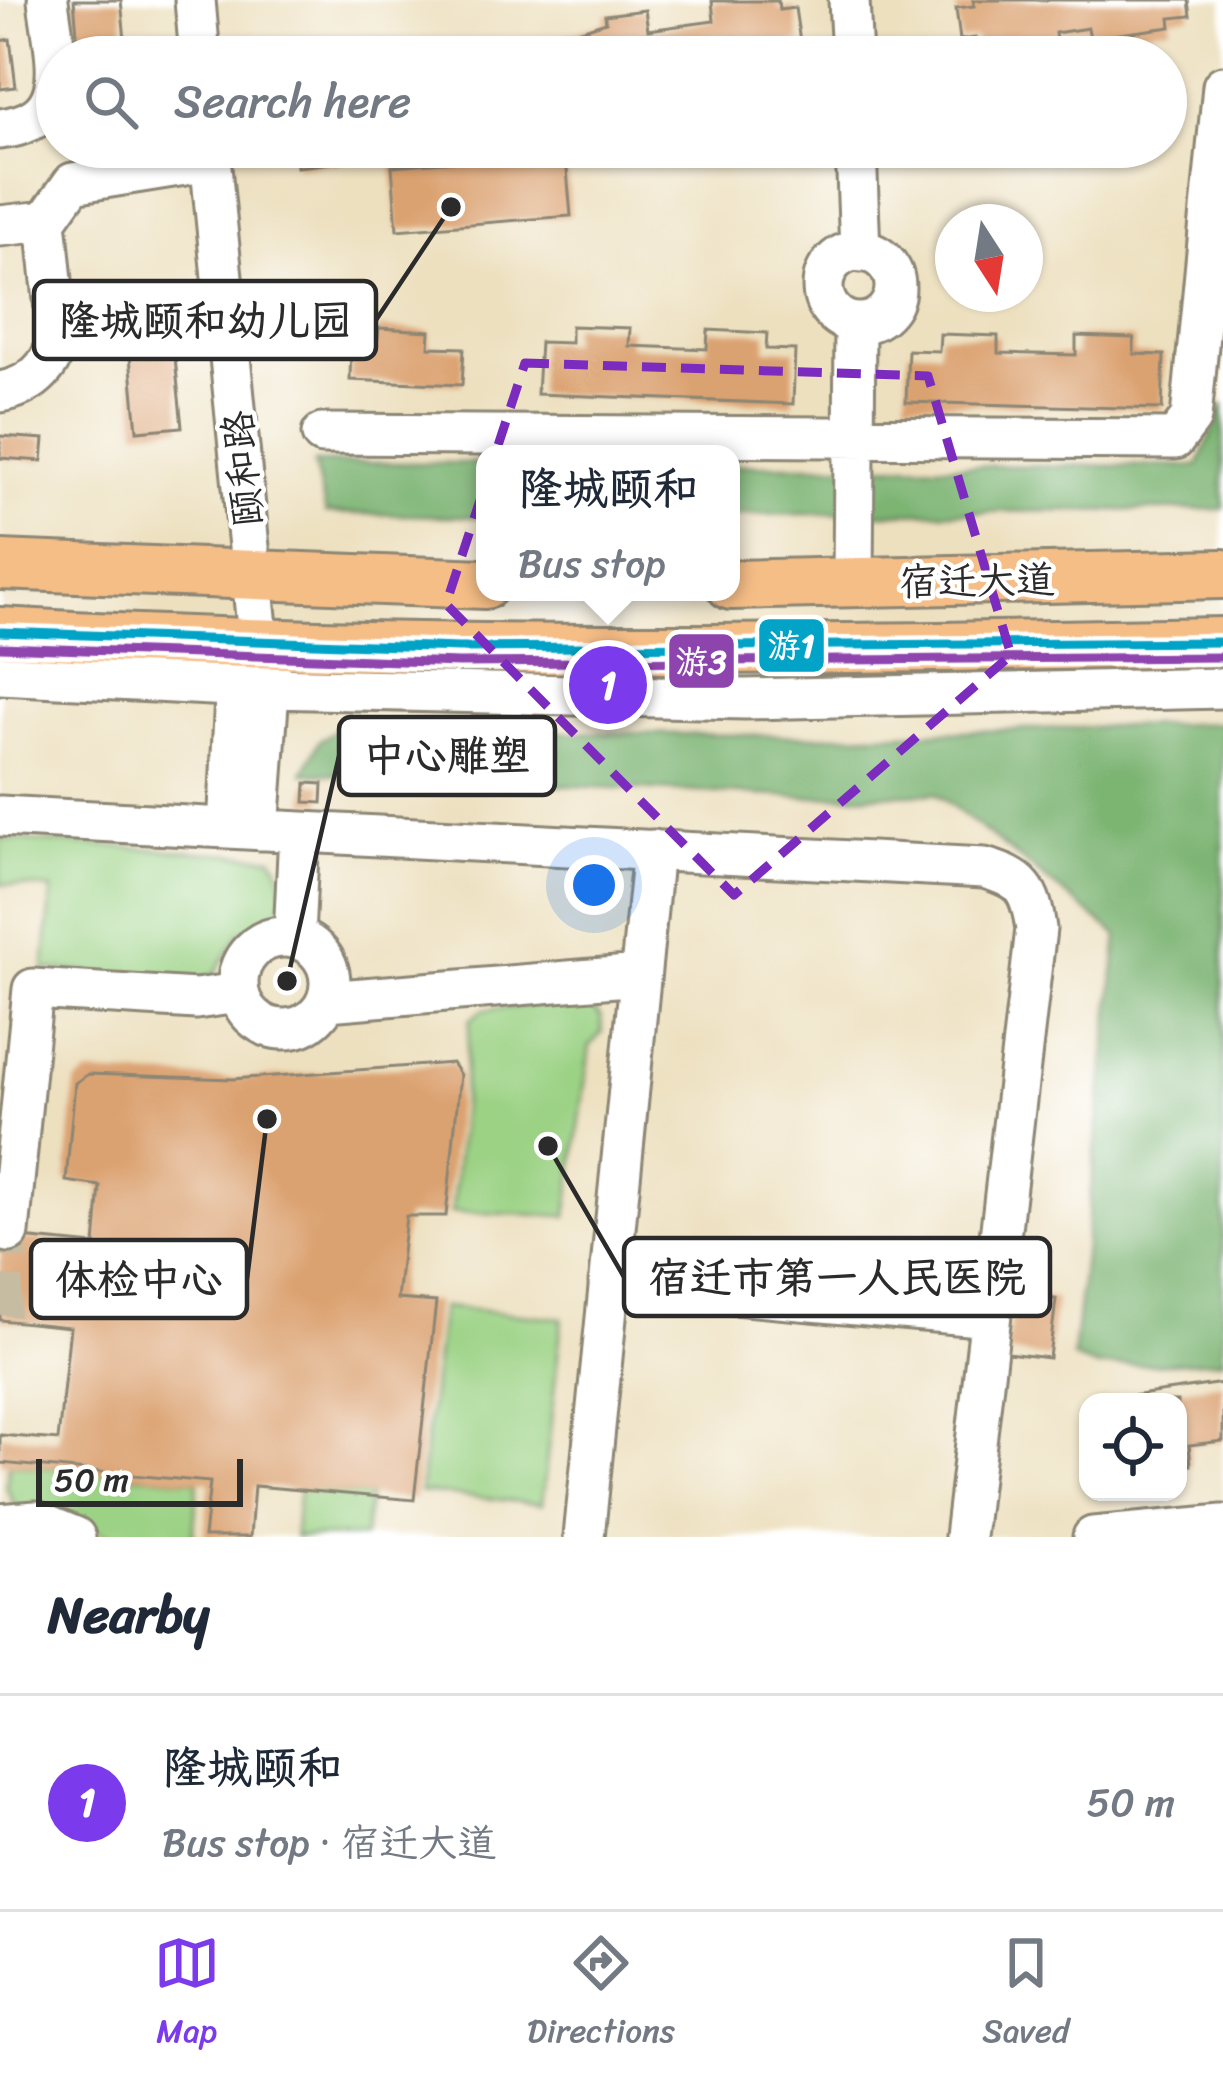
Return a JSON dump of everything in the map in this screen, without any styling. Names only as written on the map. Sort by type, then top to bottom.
[{"type":"main road","points":[[0,566],[476,584]]},
{"type":"main road","name":"宿迁大道","points":[[740,585],[1223,574]]},
{"type":"main road","name":"宿迁大道","points":[[0,632],[255,663],[1223,642]]},
{"type":"street","points":[[48,0],[51,36]]},
{"type":"street","points":[[195,0],[198,36]]},
{"type":"street","points":[[849,0],[851,36]]},
{"type":"street","points":[[322,434],[1175,439],[1191,418],[1223,86]]},
{"type":"street","points":[[0,129],[36,118]]},
{"type":"street","points":[[0,392],[30,382],[53,359],[58,340],[46,221],[73,183],[144,168]]},
{"type":"street","name":"颐和路","points":[[211,168],[253,578],[255,663],[243,829]]},
{"type":"street","points":[[853,583],[855,323],[834,314],[823,282],[833,262],[860,252],[857,168]]},
{"type":"street","points":[[0,226],[46,221]]},
{"type":"street","points":[[0,674],[255,663],[746,699],[1223,688]]},
{"type":"street","points":[[0,815],[984,868],[1028,887],[1036,929],[964,1537]]},
{"type":"street","points":[[294,938],[298,832]]},
{"type":"street","points":[[584,1537],[653,850]]},
{"type":"street","points":[[278,937],[294,938],[321,954],[329,968],[327,1001],[309,1023],[280,1030],[253,1018],[238,993],[241,964],[250,952],[278,937]]},
{"type":"street","points":[[327,1001],[640,975]]},
{"type":"street","points":[[9,1232],[17,987],[196,999],[238,993]]},
{"type":"street","points":[[609,1283],[990,1317]]},
{"type":"street","points":[[0,1524],[36,1521],[75,1537]]},
{"type":"street","points":[[1093,1537],[1223,1525]]},
{"type":"highlighted area","points":[[525,363],[928,376],[1011,655],[734,895],[446,604]]},
{"type":"green space","points":[[1223,404],[1223,509],[740,515],[740,465],[1198,466]]},
{"type":"green space","points":[[314,463],[476,463],[476,517],[326,513]]},
{"type":"green space","points":[[1223,723],[1223,1360],[1098,1367],[1073,1358],[1118,936],[936,793],[803,797],[303,773],[319,741],[337,729],[811,736]]},
{"type":"green space","points":[[0,839],[273,857],[282,880],[281,903],[275,920],[239,933],[213,976],[194,981],[44,969],[52,889],[0,884]]},
{"type":"green space","points":[[574,1001],[589,1004],[601,1017],[602,1032],[590,1046],[567,1216],[452,1212],[470,1020],[483,1010]]},
{"type":"green space","points":[[442,1307],[562,1318],[542,1504],[420,1492]]},
{"type":"green space","points":[[9,1464],[198,1481],[193,1537],[112,1537],[72,1518],[14,1505],[6,1486]]},
{"type":"green space","points":[[299,1489],[369,1496],[364,1537],[294,1537]]},
{"type":"building","points":[[74,0],[121,0],[125,36],[77,36]]},
{"type":"building","points":[[973,0],[1189,0],[1191,16],[1170,18],[1171,27],[1105,36],[1090,36],[1088,28],[1055,36],[960,36],[956,8],[974,6]]},
{"type":"building","points":[[712,1],[778,1],[779,10],[795,8],[799,36],[565,35],[606,22],[605,15],[645,10],[648,30],[714,21]]},
{"type":"building","points":[[10,39],[16,87],[0,89],[0,41]]},
{"type":"building","points":[[392,168],[567,168],[571,216],[397,230]]},
{"type":"building","points":[[169,299],[182,427],[137,431],[125,303]]},
{"type":"building","points":[[571,326],[630,328],[629,346],[707,349],[708,330],[767,333],[766,349],[795,350],[793,404],[537,394],[540,342],[571,343]]},
{"type":"building","points":[[379,328],[430,331],[429,347],[464,348],[462,385],[350,380],[351,346],[363,346],[364,336],[378,337]]},
{"type":"building","points":[[940,334],[998,336],[998,353],[1076,355],[1076,336],[1134,338],[1134,354],[1164,355],[1162,409],[906,402],[908,350],[939,351]]},
{"type":"building","points":[[0,436],[44,439],[42,461],[0,458]]},
{"type":"building","points":[[306,783],[323,784],[322,803],[305,802]]},
{"type":"building","points":[[452,1063],[460,1075],[446,1216],[406,1216],[397,1299],[436,1302],[414,1500],[254,1486],[250,1537],[204,1537],[210,1482],[0,1463],[0,1435],[58,1440],[70,1327],[0,1320],[0,1236],[95,1245],[100,1186],[66,1181],[75,1083],[88,1074],[233,1079]]},
{"type":"building","points":[[1013,1295],[1056,1299],[1049,1358],[1007,1353]]},
{"type":"building","points":[[1223,1383],[1223,1441],[1189,1445],[1191,1465],[1187,1466],[1187,1393],[1152,1393]]},
{"type":"tunnel","points":[[0,1315],[9,1232]]},
{"type":"transit line","name":"游1","points":[[0,632],[459,648],[1223,642]]},
{"type":"transit line","name":"游3","points":[[0,647],[459,663],[1223,657]]},
{"type":"place","name":"隆城颐和幼儿园","points":[[451,207]]},
{"type":"place","name":"隆城颐和","points":[[608,685]]},
{"type":"place","name":"中心雕塑","points":[[287,981]]},
{"type":"place","name":"体检中心","points":[[267,1119]]},
{"type":"place","name":"宿迁市第一人民医院","points":[[548,1146]]}]
